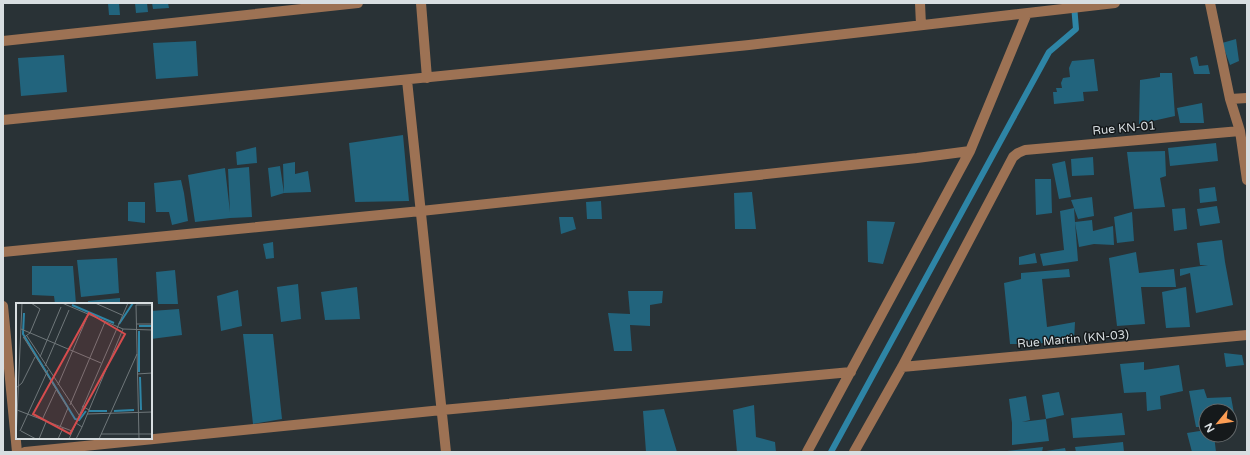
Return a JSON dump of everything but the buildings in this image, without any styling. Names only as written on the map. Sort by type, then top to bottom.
[{"type":"street","points":[[3,41],[358,3]]},
{"type":"street","points":[[421,3],[427,78]]},
{"type":"street","points":[[920,3],[921,26]]},
{"type":"street","points":[[3,120],[749,45],[1115,3]]},
{"type":"street","points":[[1210,3],[1230,99],[1240,131],[1247,180]]},
{"type":"street","points":[[807,452],[970,151],[1027,13]]},
{"type":"street","points":[[407,80],[446,452]]},
{"type":"street","points":[[1230,99],[1247,98]]},
{"type":"street","name":"Rue KN-01","points":[[902,367],[1013,157],[1018,153],[1025,150],[1240,131]]},
{"type":"street","points":[[3,252],[421,211],[918,158],[970,151]]},
{"type":"street","points":[[3,306],[17,452]]},
{"type":"street","name":"Rue Martin (KN-03)","points":[[902,367],[1247,336]]},
{"type":"street","points":[[854,452],[902,367]]},
{"type":"street","points":[[25,452],[442,410],[851,372]]},
{"type":"waterway","points":[[831,452],[1049,52],[1076,29],[1074,5]]}]
